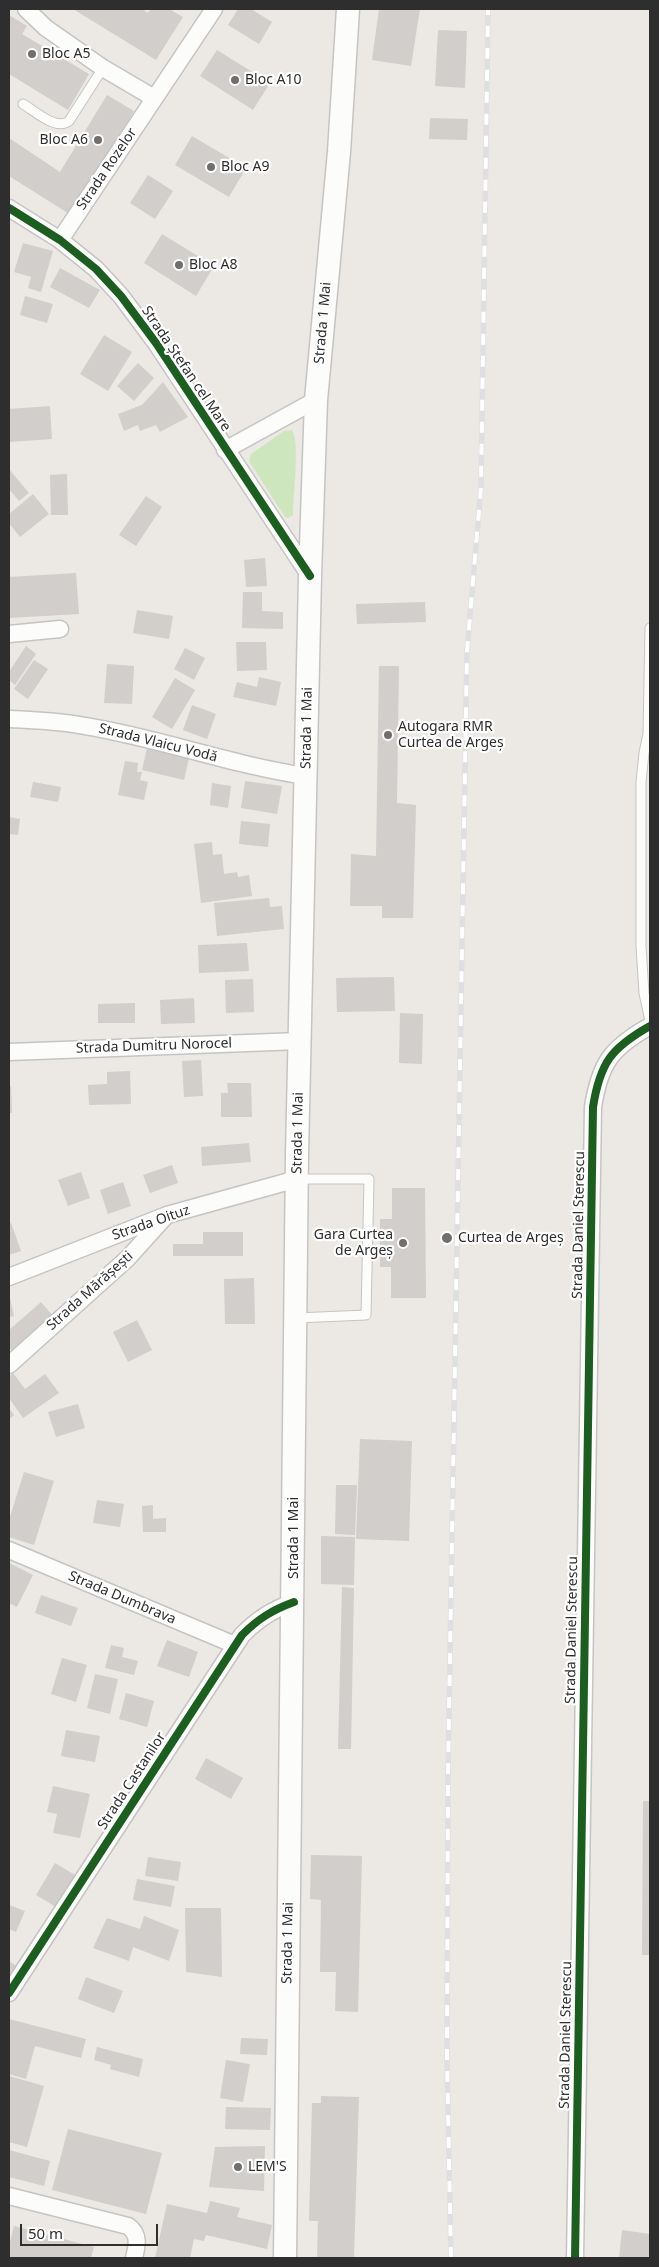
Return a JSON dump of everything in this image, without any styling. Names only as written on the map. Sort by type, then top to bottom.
[{"type":"main road","name":"Strada 1 Mai","points":[[285,2258],[294,1602],[297,1179],[310,576],[316,400],[339,152],[348,9]]},
{"type":"street","points":[[26,9],[46,28],[103,68],[154,98]]},
{"type":"street","name":"Strada Rozelor","points":[[60,240],[214,9]]},
{"type":"street","name":"Strada Ștefan cel Mare","points":[[9,208],[60,240],[96,269],[122,296],[156,343],[310,576]]},
{"type":"street","points":[[225,450],[316,400]]},
{"type":"street","points":[[9,634],[60,629]]},
{"type":"street","name":"Strada Vlaicu Vodă","points":[[9,720],[52,721],[101,729],[264,770],[306,776]]},
{"type":"street","name":"Strada Daniel Sterescu","points":[[574,2258],[593,1107],[597,1081],[610,1056],[628,1039],[650,1026]]},
{"type":"street","name":"Strada Dumitru Norocel","points":[[9,1052],[300,1041]]},
{"type":"street","name":"Strada Oituz","points":[[9,1277],[167,1214],[297,1179]]},
{"type":"street","name":"Strada Mărășești","points":[[9,1364],[128,1258],[167,1214]]},
{"type":"street","points":[[110,1237],[128,1258]]},
{"type":"street","name":"Strada Dumbrava","points":[[9,1550],[235,1645]]},
{"type":"street","name":"Strada Castanilor","points":[[9,1993],[242,1635],[258,1619],[272,1610],[294,1602]]},
{"type":"street","points":[[9,2196],[128,2226],[134,2230],[136,2237],[137,2245],[134,2258]]},
{"type":"lane","points":[[23,104],[57,125],[65,125],[103,68]]},
{"type":"lane","points":[[650,628],[648,734],[640,782],[640,946],[644,993],[650,1021]]},
{"type":"lane","points":[[296,1318],[366,1315],[369,1179],[297,1179]]},
{"type":"green space","points":[[292,430],[296,446],[296,471],[293,515],[288,518],[285,517],[249,461],[251,454],[284,431]]},
{"type":"building","points":[[73,9],[142,9],[148,13],[151,9],[169,9],[183,17],[156,60]]},
{"type":"building","points":[[238,9],[251,9],[272,22],[259,44],[228,25]]},
{"type":"building","points":[[379,9],[420,9],[411,66],[372,60]]},
{"type":"building","name":"Bloc A5","points":[[9,15],[27,26],[22,34],[89,74],[68,110],[9,74]]},
{"type":"building","points":[[438,30],[467,31],[465,88],[435,86]]},
{"type":"building","name":"Bloc A10","points":[[217,50],[270,83],[253,110],[200,76]]},
{"type":"building","name":"Bloc A6","points":[[107,95],[134,111],[71,215],[9,176],[9,138],[60,172]]},
{"type":"building","points":[[430,118],[468,119],[467,140],[429,139]]},
{"type":"building","name":"Bloc A9","points":[[192,136],[246,168],[229,197],[175,165]]},
{"type":"building","points":[[148,175],[173,191],[155,219],[130,203]]},
{"type":"building","name":"Bloc A8","points":[[162,234],[214,266],[196,296],[144,263]]},
{"type":"building","points":[[23,243],[53,251],[41,292],[28,288],[31,277],[14,272]]},
{"type":"building","points":[[60,268],[100,290],[89,308],[50,287]]},
{"type":"building","points":[[25,296],[53,304],[47,323],[20,315]]},
{"type":"building","points":[[104,335],[132,352],[108,391],[80,374]]},
{"type":"building","points":[[138,363],[154,378],[134,401],[117,386]]},
{"type":"building","points":[[163,382],[188,417],[160,432],[156,425],[140,431],[138,425],[124,431],[118,414],[142,405]]},
{"type":"building","points":[[50,406],[52,439],[9,442],[9,409]]},
{"type":"building","points":[[9,469],[29,493],[19,501],[9,489]]},
{"type":"building","points":[[67,474],[68,515],[51,515],[50,475]]},
{"type":"building","points":[[33,494],[49,514],[20,537],[9,523],[9,514]]},
{"type":"building","points":[[146,496],[162,507],[136,546],[119,535]]},
{"type":"building","points":[[265,558],[267,586],[246,587],[244,560]]},
{"type":"building","points":[[76,573],[79,614],[9,618],[9,577]]},
{"type":"building","points":[[243,592],[262,592],[262,611],[283,612],[283,629],[242,628]]},
{"type":"building","points":[[425,602],[426,622],[357,624],[356,604]]},
{"type":"building","points":[[137,610],[173,616],[169,639],[133,633]]},
{"type":"building","points":[[236,642],[266,642],[267,670],[237,671]]},
{"type":"building","points":[[26,646],[36,654],[15,685],[9,680],[9,672]]},
{"type":"building","points":[[185,648],[205,658],[194,680],[174,669]]},
{"type":"building","points":[[34,660],[48,669],[28,699],[14,689]]},
{"type":"building","points":[[107,664],[134,666],[132,704],[104,703]]},
{"type":"building","name":"Autogara RMR Curtea de Argeș","points":[[379,666],[399,666],[397,803],[416,805],[413,918],[382,918],[382,906],[350,906],[351,854],[376,856]]},
{"type":"building","points":[[259,677],[281,682],[276,706],[233,697],[237,682],[257,687]]},
{"type":"building","points":[[175,678],[195,690],[172,729],[152,717]]},
{"type":"building","points":[[192,705],[216,714],[207,739],[183,730]]},
{"type":"building","points":[[148,744],[190,754],[184,780],[142,770]]},
{"type":"building","points":[[125,761],[138,763],[137,772],[142,772],[140,780],[148,782],[144,800],[118,795]]},
{"type":"building","points":[[245,781],[282,786],[277,814],[241,808]]},
{"type":"building","points":[[33,782],[61,787],[58,802],[30,797]]},
{"type":"building","points":[[212,783],[231,786],[228,808],[210,805]]},
{"type":"building","points":[[9,817],[20,819],[18,835],[9,834]]},
{"type":"building","points":[[241,821],[270,824],[268,847],[239,844]]},
{"type":"building","points":[[212,842],[213,855],[222,854],[224,874],[237,872],[238,877],[249,875],[252,896],[201,903],[194,844]]},
{"type":"building","points":[[269,898],[270,907],[282,906],[284,929],[217,936],[214,903]]},
{"type":"building","points":[[247,943],[249,971],[199,973],[198,945]]},
{"type":"building","points":[[394,977],[395,1011],[337,1012],[336,978]]},
{"type":"building","points":[[253,979],[254,1012],[226,1013],[225,980]]},
{"type":"building","points":[[194,998],[195,1023],[161,1024],[160,1000]]},
{"type":"building","points":[[135,1003],[135,1023],[98,1023],[98,1004]]},
{"type":"building","points":[[400,1013],[423,1014],[422,1064],[399,1063]]},
{"type":"building","points":[[201,1060],[203,1096],[184,1097],[182,1061]]},
{"type":"building","points":[[130,1071],[131,1104],[89,1105],[88,1085],[107,1084],[107,1072]]},
{"type":"building","points":[[227,1083],[251,1083],[252,1117],[221,1117],[221,1093],[228,1093]]},
{"type":"building","points":[[9,1086],[11,1086],[12,1113],[9,1113]]},
{"type":"building","points":[[249,1143],[251,1162],[202,1166],[201,1147]]},
{"type":"building","points":[[172,1165],[178,1183],[150,1193],[143,1175]]},
{"type":"building","points":[[81,1172],[90,1198],[68,1206],[58,1180]]},
{"type":"building","points":[[123,1182],[131,1206],[108,1214],[100,1190]]},
{"type":"building","name":"Gara Curtea de Argeș","points":[[392,1188],[425,1188],[426,1298],[391,1298],[391,1267],[380,1267],[380,1219],[392,1219]]},
{"type":"building","points":[[11,1223],[21,1251],[9,1255],[9,1224]]},
{"type":"building","points":[[203,1232],[243,1232],[243,1256],[173,1256],[173,1244],[203,1244]]},
{"type":"building","points":[[254,1278],[255,1324],[225,1324],[224,1279]]},
{"type":"building","points":[[9,1294],[14,1316],[9,1317]]},
{"type":"building","points":[[41,1302],[53,1316],[13,1352],[9,1347],[9,1330]]},
{"type":"building","points":[[137,1320],[152,1350],[128,1362],[113,1332]]},
{"type":"building","points":[[13,1373],[25,1389],[45,1374],[59,1393],[23,1418],[9,1398],[9,1377]]},
{"type":"building","points":[[78,1404],[85,1428],[56,1437],[48,1412]]},
{"type":"building","points":[[9,1408],[14,1415],[9,1419]]},
{"type":"building","points":[[360,1439],[412,1441],[409,1541],[356,1539]]},
{"type":"building","points":[[24,1472],[54,1481],[34,1545],[9,1537],[9,1520]]},
{"type":"building","points":[[336,1485],[357,1485],[355,1535],[335,1534]]},
{"type":"building","points":[[97,1500],[124,1504],[120,1527],[93,1523]]},
{"type":"building","points":[[153,1505],[153,1519],[166,1518],[166,1532],[143,1532],[142,1506]]},
{"type":"building","points":[[321,1536],[355,1537],[354,1585],[321,1584]]},
{"type":"building","points":[[9,1563],[33,1575],[17,1607],[9,1603]]},
{"type":"building","points":[[342,1587],[354,1588],[351,1749],[338,1749]]},
{"type":"building","points":[[41,1595],[78,1608],[71,1626],[35,1613]]},
{"type":"building","points":[[167,1640],[198,1652],[189,1677],[157,1666]]},
{"type":"building","points":[[111,1645],[124,1648],[122,1657],[138,1661],[134,1675],[105,1668]]},
{"type":"building","points":[[62,1658],[87,1665],[76,1702],[51,1694]]},
{"type":"building","points":[[95,1674],[118,1679],[110,1714],[87,1708]]},
{"type":"building","points":[[126,1693],[154,1701],[147,1727],[119,1719]]},
{"type":"building","points":[[66,1730],[100,1736],[95,1762],[61,1756]]},
{"type":"building","points":[[206,1758],[243,1778],[231,1799],[195,1779]]},
{"type":"building","points":[[53,1786],[90,1794],[80,1838],[53,1833],[57,1814],[47,1812]]},
{"type":"building","points":[[643,1801],[650,1801],[650,1955],[642,1955]]},
{"type":"building","points":[[311,1855],[362,1856],[358,2012],[335,2011],[336,1972],[320,1972],[321,1900],[310,1899]]},
{"type":"building","points":[[148,1857],[181,1862],[178,1881],[145,1876]]},
{"type":"building","points":[[55,1863],[75,1875],[56,1907],[36,1895]]},
{"type":"building","points":[[137,1879],[175,1886],[171,1907],[133,1900]]},
{"type":"building","points":[[9,1905],[25,1911],[16,1932],[9,1929]]},
{"type":"building","points":[[185,1908],[221,1908],[222,1977],[186,1972]]},
{"type":"building","points":[[144,1916],[179,1930],[169,1961],[133,1947],[129,1961],[93,1948],[107,1918],[140,1929]]},
{"type":"building","points":[[9,1961],[21,1969],[9,1988]]},
{"type":"building","points":[[86,1977],[123,1991],[114,2013],[78,1999]]},
{"type":"building","points":[[9,2019],[86,2039],[81,2058],[35,2046],[26,2079],[9,2074]]},
{"type":"building","points":[[241,2038],[268,2039],[267,2055],[240,2054]]},
{"type":"building","points":[[97,2047],[143,2059],[139,2077],[110,2069],[111,2065],[94,2060]]},
{"type":"building","points":[[226,2060],[250,2064],[243,2102],[220,2098]]},
{"type":"building","points":[[9,2076],[44,2086],[27,2147],[9,2142]]},
{"type":"building","points":[[321,2096],[359,2097],[354,2258],[317,2258],[318,2221],[309,2221],[312,2103],[321,2103]]},
{"type":"building","points":[[226,2107],[271,2108],[270,2130],[225,2129]]},
{"type":"building","points":[[68,2129],[162,2153],[146,2214],[52,2190]]},
{"type":"building","name":"LEM'S","points":[[265,2146],[264,2191],[209,2187],[215,2147]]},
{"type":"building","points":[[9,2150],[50,2161],[44,2186],[9,2177]]},
{"type":"building","points":[[210,2201],[240,2208],[237,2217],[272,2225],[267,2249],[206,2235],[204,2241],[194,2239],[190,2258],[155,2258],[167,2204],[207,2213]]},
{"type":"building","points":[[14,2226],[94,2247],[91,2258],[9,2258],[9,2246]]},
{"type":"building","points":[[622,2230],[650,2234],[649,2258],[619,2258]]},
{"type":"railway","points":[[451,2258],[447,2059],[448,1773],[467,651],[481,487],[488,9]]},
{"type":"cycle path","points":[[9,208],[60,240],[96,269],[121,296],[156,343],[310,576]]},
{"type":"cycle path","points":[[575,2258],[593,1107],[599,1079],[610,1058],[626,1042],[650,1026]]},
{"type":"cycle path","points":[[9,1993],[242,1635],[266,1616],[294,1602]]},
{"type":"place","name":"Bloc A5","points":[[32,54]]},
{"type":"place","name":"Bloc A10","points":[[235,80]]},
{"type":"place","name":"Bloc A6","points":[[98,140]]},
{"type":"place","name":"Bloc A9","points":[[211,167]]},
{"type":"place","name":"Bloc A8","points":[[179,265]]},
{"type":"place","name":"Autogara RMR Curtea de Argeș","points":[[388,735]]},
{"type":"place","name":"Curtea de Argeș","points":[[447,1238]]},
{"type":"place","name":"Gara Curtea de Argeș","points":[[403,1243]]},
{"type":"place","name":"LEM'S","points":[[238,2167]]}]
